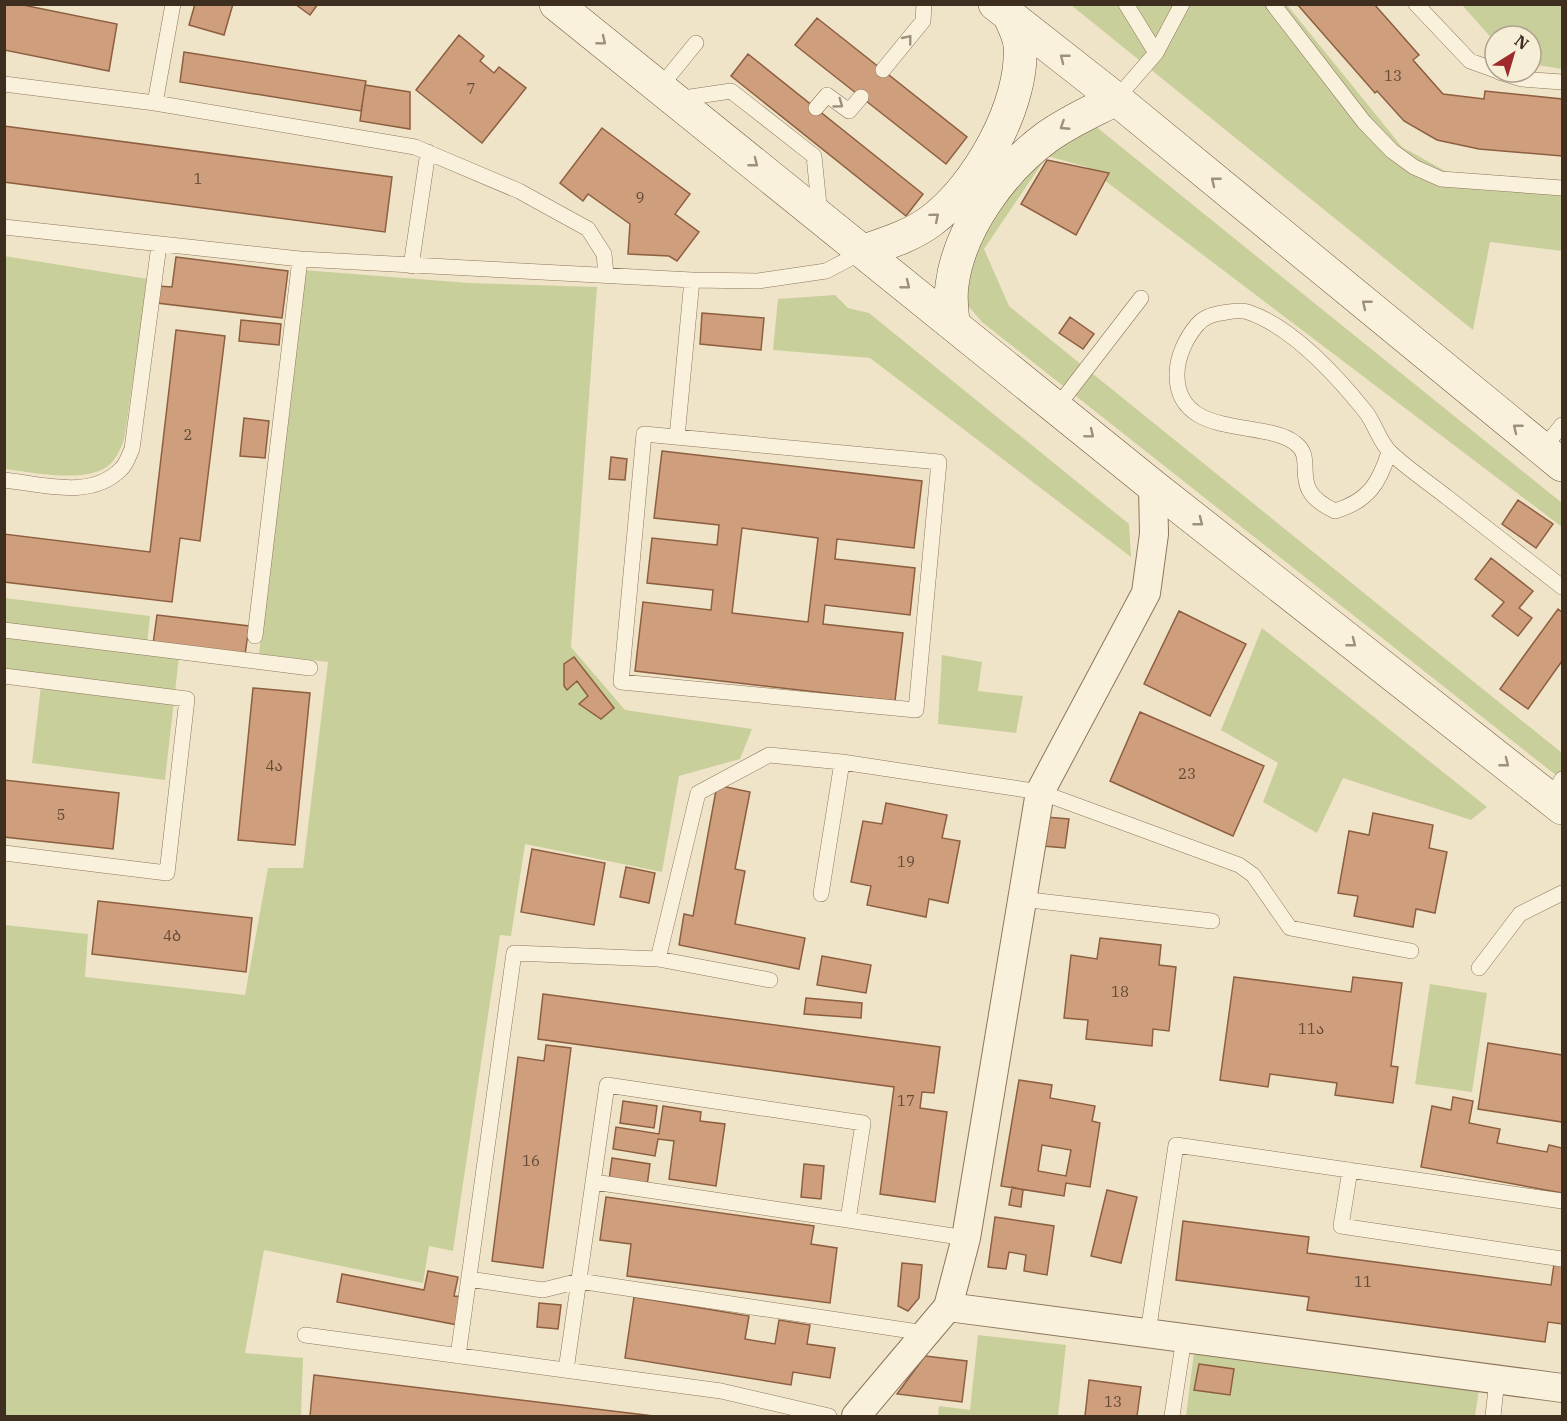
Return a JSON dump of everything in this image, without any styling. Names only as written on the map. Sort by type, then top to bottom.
[{"type":"main road","points":[[556,4],[864,250],[1153,486],[1558,795]]},
{"type":"main road","points":[[1002,10],[1556,446]]},
{"type":"main road","points":[[864,250],[904,237],[931,221],[955,200],[993,145],[1020,69],[1020,42],[1002,10]]},
{"type":"main road","points":[[953,322],[951,286],[961,250],[975,221],[996,189],[1023,158],[1047,137],[1072,120],[1116,99]]},
{"type":"street","points":[[856,1416],[948,1307],[966,1238],[1040,792],[1146,593],[1154,534],[1153,486]]},
{"type":"street","points":[[948,1307],[1563,1388]]},
{"type":"lane","points":[[154,103],[173,4]]},
{"type":"lane","points":[[883,70],[923,21],[924,4]]},
{"type":"lane","points":[[1126,4],[1156,54]]},
{"type":"lane","points":[[1116,99],[1156,54],[1182,4]]},
{"type":"lane","points":[[1273,4],[1364,122],[1392,151],[1414,167],[1441,179],[1563,188]]},
{"type":"lane","points":[[1416,4],[1470,61],[1483,66]]},
{"type":"lane","points":[[667,93],[696,43]]},
{"type":"lane","points":[[1543,81],[1563,82]]},
{"type":"lane","points":[[4,84],[154,103],[415,147],[519,191],[588,229],[604,254],[606,274]]},
{"type":"lane","points":[[667,93],[731,92],[795,134],[814,156],[820,215]]},
{"type":"lane","points":[[816,108],[827,95],[849,111],[861,97]]},
{"type":"lane","points":[[411,266],[428,152]]},
{"type":"lane","points":[[4,227],[300,259],[692,280],[758,281],[826,271],[864,250]]},
{"type":"lane","points":[[4,480],[86,489],[103,482],[122,469],[132,449],[159,245]]},
{"type":"lane","points":[[255,636],[300,259]]},
{"type":"lane","points":[[677,437],[692,280]]},
{"type":"lane","points":[[1057,406],[1141,298]]},
{"type":"lane","points":[[1389,452],[1385,465],[1366,497],[1352,506],[1335,511],[1317,502],[1307,489],[1303,450],[1295,442],[1230,427],[1203,417],[1188,406],[1177,389],[1177,365],[1187,339],[1198,323],[1209,315],[1246,311],[1292,337],[1327,368],[1366,412],[1389,452],[1563,587]]},
{"type":"lane","points":[[644,434],[677,437],[939,462],[916,710],[621,682],[644,434]]},
{"type":"lane","points":[[4,630],[310,668]]},
{"type":"lane","points":[[4,676],[187,699],[167,873],[4,852]]},
{"type":"lane","points":[[658,959],[698,793],[769,755],[842,762],[1040,792],[1239,866],[1253,875],[1290,928],[1411,951]]},
{"type":"lane","points":[[821,894],[842,762]]},
{"type":"lane","points":[[1479,968],[1520,914],[1563,893]]},
{"type":"lane","points":[[1021,899],[1212,921]]},
{"type":"lane","points":[[458,1356],[514,953],[658,959],[770,980]]},
{"type":"lane","points":[[566,1370],[608,1085],[863,1123],[848,1220]]},
{"type":"lane","points":[[1148,1334],[1176,1145],[1563,1201]]},
{"type":"lane","points":[[1350,1170],[1341,1227],[1563,1259]]},
{"type":"lane","points":[[594,1182],[966,1238]]},
{"type":"lane","points":[[469,1279],[543,1290],[579,1281],[925,1333]]},
{"type":"lane","points":[[305,1335],[721,1391],[829,1416]]},
{"type":"lane","points":[[1172,1416],[1184,1338]]},
{"type":"lane","points":[[1493,1416],[1497,1380]]},
{"type":"green space","points":[[1071,5],[1287,5],[1402,147],[1447,172],[1562,180],[1562,251],[1490,242],[1473,330]]},
{"type":"green space","points":[[1462,5],[1562,5],[1562,69],[1543,66],[1543,24],[1483,24],[1483,29]]},
{"type":"green space","points":[[1094,125],[1562,503],[1562,527],[1087,167],[1047,156],[984,249],[1009,306],[1562,753],[1562,780],[982,322],[963,300],[982,231],[1036,162]]},
{"type":"green space","points":[[4,256],[148,279],[124,440],[115,459],[104,469],[92,473],[62,475],[5,469]]},
{"type":"green space","points":[[303,270],[469,283],[597,287],[571,647],[625,710],[752,729],[740,759],[679,776],[662,872],[525,844],[511,936],[500,935],[453,1251],[429,1246],[423,1283],[264,1250],[245,1353],[303,1358],[301,1416],[5,1416],[5,925],[88,934],[85,977],[245,995],[268,868],[303,868],[328,662],[259,654]]},
{"type":"green space","points":[[835,295],[848,308],[869,313],[1129,524],[1131,557],[870,358],[773,350],[778,299]]},
{"type":"green space","points":[[5,598],[150,616],[146,653],[179,657],[165,780],[32,763],[42,677],[5,672]]},
{"type":"green space","points":[[1262,628],[1487,807],[1471,820],[1343,778],[1317,833],[1263,802],[1278,763],[1221,730]]},
{"type":"green space","points":[[942,655],[982,662],[978,691],[1023,696],[1016,733],[938,724]]},
{"type":"green space","points":[[1430,984],[1487,993],[1472,1092],[1415,1084]]},
{"type":"green space","points":[[978,1335],[1066,1345],[1058,1416],[938,1416],[939,1406],[970,1410]]},
{"type":"green space","points":[[1194,1352],[1479,1390],[1475,1416],[1186,1416]]},
{"type":"building","points":[[4,4],[18,4],[117,24],[109,71],[4,50]]},
{"type":"building","points":[[195,4],[233,4],[224,35],[189,25]]},
{"type":"building","points":[[295,4],[318,4],[310,15]]},
{"type":"building","points":[[1297,4],[1374,4],[1419,55],[1413,60],[1443,94],[1484,99],[1485,91],[1562,99],[1562,156],[1479,149],[1437,140],[1404,121],[1377,91],[1375,93]]},
{"type":"building","points":[[817,18],[967,137],[946,164],[795,45]]},
{"type":"building","points":[[459,35],[484,56],[480,61],[494,73],[499,67],[526,88],[482,143],[416,90]]},
{"type":"building","points":[[184,52],[366,81],[361,111],[180,82]]},
{"type":"building","points":[[748,54],[923,194],[906,216],[731,76]]},
{"type":"building","points":[[365,85],[410,92],[410,129],[360,121]]},
{"type":"building","points":[[4,126],[392,177],[385,232],[4,182]]},
{"type":"building","points":[[602,128],[690,194],[675,214],[699,232],[677,261],[669,256],[628,254],[630,224],[588,194],[583,201],[560,183]]},
{"type":"building","points":[[1047,160],[1109,173],[1076,235],[1021,204]]},
{"type":"building","points":[[176,257],[288,271],[282,318],[157,303],[158,286],[172,287]]},
{"type":"building","points":[[702,313],[764,318],[761,350],[700,344]]},
{"type":"building","points":[[1070,317],[1094,334],[1083,349],[1059,333]]},
{"type":"building","points":[[241,320],[281,324],[279,345],[239,341]]},
{"type":"building","points":[[176,330],[225,336],[200,541],[180,538],[172,602],[4,582],[4,534],[150,552]]},
{"type":"building","points":[[244,418],[269,421],[265,458],[240,456]]},
{"type":"building","points":[[662,451],[922,481],[914,548],[837,539],[835,559],[915,568],[910,615],[825,605],[823,624],[903,633],[895,701],[635,671],[643,602],[711,610],[713,590],[647,583],[652,538],[717,545],[719,525],[654,518]],"holes":[[[742,528],[818,538],[808,622],[732,613]]]},
{"type":"building","points":[[611,457],[627,459],[625,480],[609,479]]},
{"type":"building","points":[[1518,500],[1553,524],[1536,548],[1502,524]]},
{"type":"building","points":[[1491,558],[1533,591],[1519,608],[1532,618],[1518,636],[1492,616],[1504,602],[1475,579]]},
{"type":"building","points":[[1558,609],[1562,612],[1562,661],[1528,709],[1500,689]]},
{"type":"building","points":[[1179,611],[1246,644],[1210,716],[1144,684]]},
{"type":"building","points":[[157,615],[249,626],[245,655],[153,644]]},
{"type":"building","points":[[574,657],[614,708],[601,719],[579,704],[588,696],[577,681],[567,690],[564,686],[564,664]]},
{"type":"building","points":[[253,688],[310,693],[295,845],[238,840]]},
{"type":"building","points":[[1140,712],[1264,766],[1233,836],[1110,781]]},
{"type":"building","points":[[4,780],[119,793],[113,849],[4,837]]},
{"type":"building","points":[[717,785],[750,792],[735,869],[745,871],[735,924],[805,938],[799,969],[679,945],[684,914],[693,916]]},
{"type":"building","points":[[886,803],[947,815],[942,838],[960,841],[948,903],[929,899],[926,917],[867,905],[871,886],[851,882],[863,821],[882,824]]},
{"type":"building","points":[[1373,813],[1433,825],[1429,848],[1447,852],[1435,913],[1416,909],[1413,927],[1354,916],[1358,896],[1338,893],[1349,831],[1369,835]]},
{"type":"building","points":[[1046,817],[1069,819],[1065,848],[1043,846]]},
{"type":"building","points":[[532,849],[605,863],[594,925],[521,912]]},
{"type":"building","points":[[626,867],[655,873],[649,903],[620,897]]},
{"type":"building","points":[[98,901],[252,918],[246,972],[92,954]]},
{"type":"building","points":[[1100,938],[1161,945],[1159,965],[1176,967],[1169,1031],[1153,1029],[1152,1046],[1086,1039],[1088,1020],[1064,1018],[1071,955],[1097,959]]},
{"type":"building","points":[[822,956],[871,965],[866,993],[817,985]]},
{"type":"building","points":[[1234,977],[1351,992],[1353,977],[1402,983],[1391,1066],[1398,1067],[1393,1103],[1335,1095],[1337,1083],[1270,1074],[1268,1087],[1220,1080]]},
{"type":"building","points":[[543,994],[940,1047],[934,1093],[922,1092],[920,1108],[947,1112],[935,1202],[880,1194],[894,1087],[538,1039]]},
{"type":"building","points":[[806,998],[862,1003],[861,1018],[804,1014]]},
{"type":"building","points":[[1488,1043],[1562,1055],[1562,1122],[1478,1109]]},
{"type":"building","points":[[546,1045],[571,1048],[543,1268],[492,1261],[518,1057],[544,1061]]},
{"type":"building","points":[[1019,1080],[1052,1085],[1050,1098],[1095,1106],[1092,1121],[1100,1123],[1090,1187],[1066,1183],[1064,1196],[1001,1186]],"holes":[[[1042,1145],[1071,1150],[1066,1176],[1038,1171]]]},
{"type":"building","points":[[1453,1097],[1473,1101],[1469,1123],[1500,1129],[1497,1143],[1547,1152],[1549,1145],[1562,1148],[1562,1193],[1421,1167],[1432,1106],[1451,1110]]},
{"type":"building","points":[[623,1101],[657,1106],[654,1128],[620,1123]]},
{"type":"building","points":[[663,1106],[701,1112],[700,1121],[725,1124],[716,1186],[669,1179],[674,1141],[658,1139],[655,1156],[613,1149],[616,1127],[659,1134]]},
{"type":"building","points":[[612,1158],[650,1164],[647,1186],[609,1180]]},
{"type":"building","points":[[804,1164],[824,1166],[821,1199],[801,1197]]},
{"type":"building","points":[[1012,1187],[1023,1190],[1021,1207],[1009,1205]]},
{"type":"building","points":[[1107,1190],[1137,1197],[1121,1263],[1091,1256]]},
{"type":"building","points":[[606,1197],[814,1226],[811,1244],[837,1248],[830,1303],[627,1276],[631,1244],[600,1240]]},
{"type":"building","points":[[995,1217],[1054,1226],[1047,1275],[1024,1271],[1026,1255],[1009,1252],[1006,1269],[988,1267]]},
{"type":"building","points":[[1183,1221],[1309,1237],[1307,1253],[1551,1285],[1554,1264],[1562,1265],[1562,1324],[1548,1322],[1545,1342],[1307,1310],[1309,1297],[1176,1280]]},
{"type":"building","points":[[902,1263],[922,1265],[919,1298],[908,1311],[898,1306]]},
{"type":"building","points":[[428,1271],[458,1277],[454,1296],[463,1297],[458,1325],[337,1302],[342,1274],[424,1290]]},
{"type":"building","points":[[634,1297],[749,1316],[745,1339],[775,1344],[779,1320],[810,1325],[807,1344],[835,1348],[830,1378],[793,1372],[791,1385],[625,1358]]},
{"type":"building","points":[[539,1303],[561,1305],[558,1329],[537,1327]]},
{"type":"building","points":[[925,1356],[967,1361],[962,1402],[897,1394]]},
{"type":"building","points":[[1199,1364],[1234,1369],[1230,1395],[1194,1390]]},
{"type":"building","points":[[314,1375],[654,1416],[310,1416]]},
{"type":"building","points":[[1089,1380],[1141,1387],[1137,1416],[1085,1416]]}]
